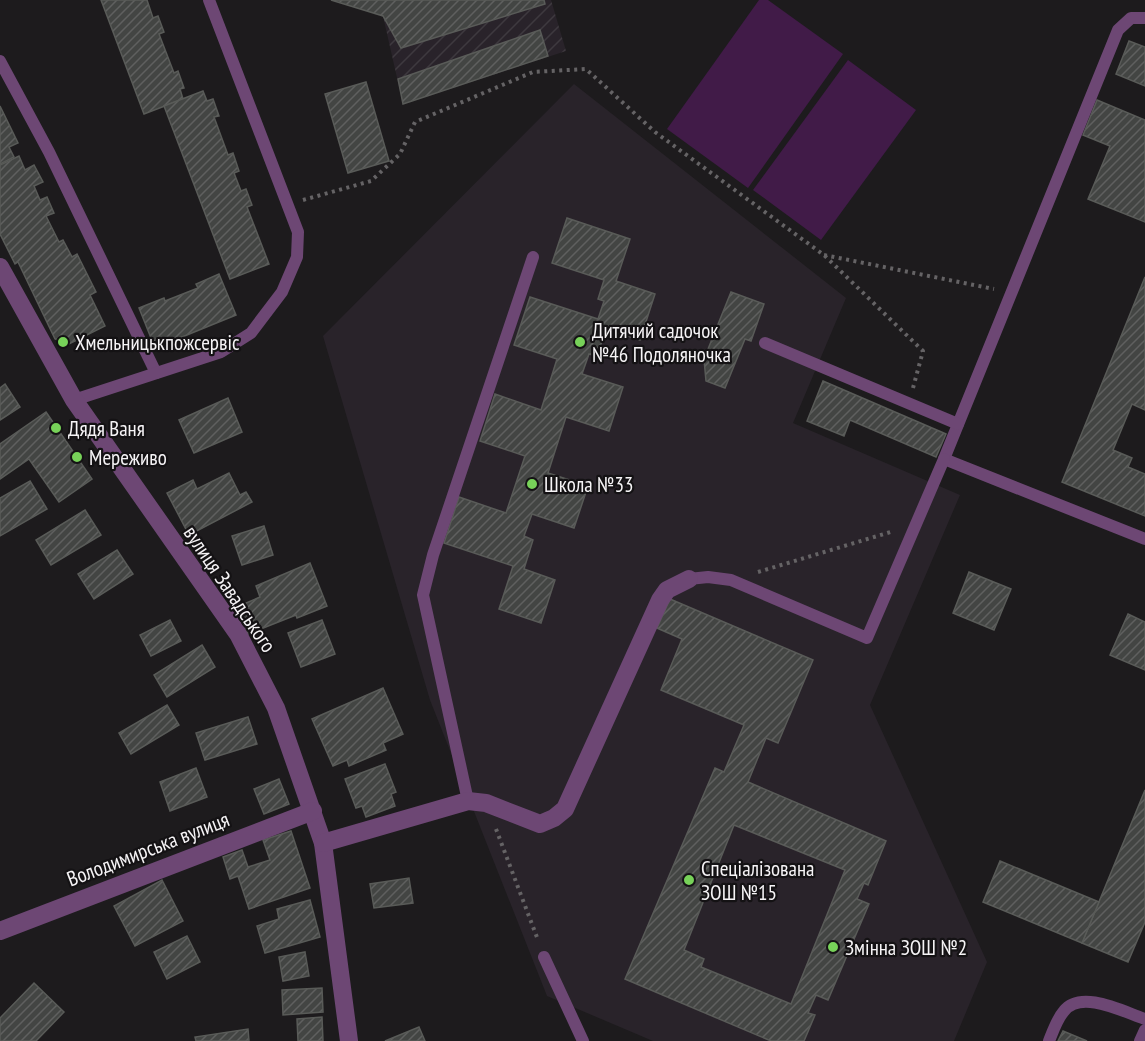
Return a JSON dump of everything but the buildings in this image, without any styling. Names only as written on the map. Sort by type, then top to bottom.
[{"type":"street","name":"вулиця Завадського","points":[[0,267],[74,400],[238,634],[276,708],[323,843],[349,1041]]},
{"type":"street","points":[[323,843],[477,802],[540,824],[554,818],[565,809],[660,600],[667,590],[689,579]]},
{"type":"street","name":"Володимирська вулиця","points":[[0,931],[313,811]]},
{"type":"lane","points":[[74,400],[221,352],[251,333],[282,292],[297,257],[298,232],[209,0]]},
{"type":"lane","points":[[689,579],[708,577],[731,580],[867,638],[944,459],[1118,30],[1131,18],[1145,18]]},
{"type":"lane","points":[[0,61],[49,152],[156,374]]},
{"type":"lane","points":[[477,802],[423,595],[433,555],[533,257]]},
{"type":"lane","points":[[765,342],[958,424]]},
{"type":"lane","points":[[944,459],[1145,539]]},
{"type":"lane","points":[[544,957],[583,1041]]},
{"type":"lane","points":[[1049,1041],[1064,1010],[1072,1003],[1093,1002],[1145,1019]]},
{"type":"lane","points":[[1140,1041],[1145,1030]]},
{"type":"path","points":[[287,205],[371,181],[400,154],[415,122],[533,72],[586,69],[655,132],[824,255],[922,351],[910,403]]},
{"type":"path","points":[[824,255],[1012,292]]},
{"type":"path","points":[[731,580],[915,525]]},
{"type":"path","points":[[477,802],[544,957]]},
{"type":"shaded area","points":[[331,0],[551,0],[566,51],[403,104],[383,16]]},
{"type":"shaded area","points":[[759,0],[768,0],[843,54],[748,188],[667,129]]},
{"type":"shaded area","points":[[848,60],[916,110],[821,240],[753,190]]},
{"type":"shaded area","points":[[574,84],[846,298],[793,423],[960,495],[870,705],[987,962],[954,1041],[653,1041],[547,996],[430,700],[323,336]]},
{"type":"place","name":"Хмельницькпожсервіс","points":[[63,342]]},
{"type":"place","name":"Дитячий садочок №46 Подоляночка","points":[[580,342]]},
{"type":"place","name":"Дядя Ваня","points":[[56,428]]},
{"type":"place","name":"Мереживо","points":[[77,457]]},
{"type":"place","name":"Школа №33","points":[[532,484]]},
{"type":"place","name":"Спеціалізована ЗОШ №15","points":[[689,880]]},
{"type":"place","name":"Змінна ЗОШ №2","points":[[833,947]]}]
